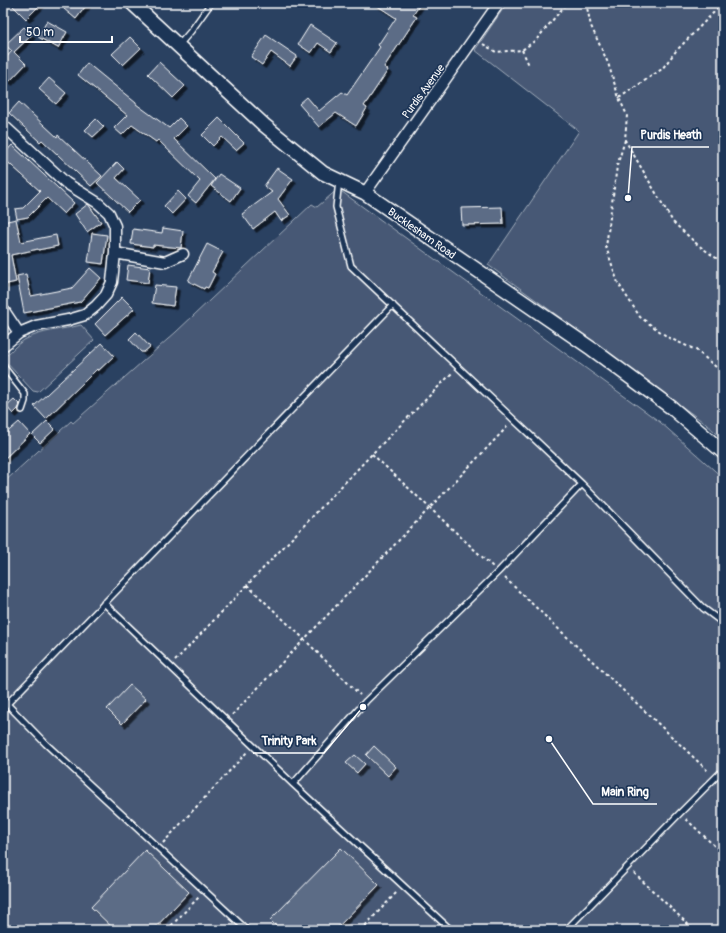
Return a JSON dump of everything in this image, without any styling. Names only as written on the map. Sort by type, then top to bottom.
[{"type":"street","name":"Bucklesham Road","points":[[132,3],[264,125],[323,173],[365,193],[592,349],[672,408],[723,452]]},
{"type":"street","name":"Purdis Avenue","points":[[365,193],[499,3]]},
{"type":"street","points":[[3,125],[66,183],[98,203],[109,213],[115,226],[115,253],[112,282],[106,295],[96,306],[84,315],[68,320],[36,326],[19,333],[3,346]]},
{"type":"street","points":[[115,253],[165,262],[183,254]]},
{"type":"street","points":[[3,309],[19,333]]},
{"type":"lane","points":[[178,46],[192,31],[211,3]]},
{"type":"lane","points":[[339,181],[336,206],[351,266],[459,366],[582,484],[703,608],[723,623]]},
{"type":"lane","points":[[247,930],[46,744],[5,704],[393,305]]},
{"type":"lane","points":[[3,366],[25,394],[22,410]]},
{"type":"lane","points":[[293,784],[366,701],[498,572],[582,484]]},
{"type":"lane","points":[[104,603],[293,784],[451,930]]},
{"type":"lane","points":[[566,930],[627,866],[723,770]]},
{"type":"path","points":[[475,39],[496,52],[522,50],[536,40],[566,3]]},
{"type":"path","points":[[586,3],[591,26],[608,63],[619,98],[627,115],[625,140],[617,166],[606,247],[618,283],[640,317],[669,338],[696,350],[723,373]]},
{"type":"path","points":[[619,98],[662,69],[676,52],[723,3]]},
{"type":"path","points":[[522,50],[529,65]]},
{"type":"path","points":[[625,140],[673,222],[698,245],[723,263]]},
{"type":"path","points":[[170,666],[372,454],[459,366]]},
{"type":"path","points":[[226,720],[515,420]]},
{"type":"path","points":[[372,454],[715,778]]},
{"type":"path","points":[[247,585],[366,701]]},
{"type":"path","points":[[159,848],[253,745]]},
{"type":"path","points":[[680,813],[723,854]]},
{"type":"path","points":[[627,866],[694,930]]},
{"type":"path","points":[[361,930],[404,886]]},
{"type":"path","points":[[167,930],[205,890]]},
{"type":"shaded area","points":[[507,3],[723,3],[723,439],[706,424],[488,265],[579,131],[475,50]]},
{"type":"shaded area","points":[[338,189],[660,422],[723,478],[723,930],[3,930],[3,483],[71,421],[73,423],[176,332],[312,204],[317,207]]},
{"type":"shaded area","points":[[81,325],[94,340],[38,392],[33,391],[3,359],[24,340],[45,332]]},
{"type":"building","points":[[10,3],[42,3],[26,19]]},
{"type":"building","points":[[68,3],[88,3],[76,19],[64,9]]},
{"type":"building","points":[[373,3],[421,3],[413,15],[417,17],[384,67],[388,70],[364,106],[367,108],[356,126],[336,113],[319,127],[299,104],[307,97],[319,111],[342,92],[347,95],[380,47],[378,45],[396,18]]},
{"type":"building","points":[[47,21],[67,32],[58,48],[38,37]]},
{"type":"building","points":[[310,25],[337,43],[331,52],[318,43],[311,53],[298,44]]},
{"type":"building","points":[[24,27],[32,35],[14,52],[26,64],[9,82],[3,77],[3,61],[12,51],[5,45]]},
{"type":"building","points":[[266,35],[297,56],[290,66],[271,52],[262,65],[251,57]]},
{"type":"building","points":[[130,37],[141,48],[123,65],[112,54]]},
{"type":"building","points":[[159,62],[185,86],[173,98],[148,74]]},
{"type":"building","points":[[87,63],[136,104],[169,128],[179,118],[187,126],[174,139],[215,179],[196,203],[188,196],[200,181],[158,140],[156,142],[132,125],[122,135],[114,128],[127,115],[78,75]]},
{"type":"building","points":[[49,78],[66,93],[56,104],[39,89]]},
{"type":"building","points":[[19,102],[57,137],[58,135],[102,176],[91,186],[42,140],[40,142],[9,113]]},
{"type":"building","points":[[219,118],[244,143],[236,150],[222,137],[213,146],[202,135]]},
{"type":"building","points":[[96,119],[104,127],[93,137],[85,130]]},
{"type":"building","points":[[12,145],[74,203],[64,214],[47,198],[28,217],[17,219],[15,209],[23,208],[40,191],[3,158],[3,155]]},
{"type":"building","points":[[117,162],[124,169],[116,178],[140,200],[128,212],[97,183]]},
{"type":"building","points":[[277,168],[293,179],[278,199],[290,215],[281,221],[275,212],[253,229],[242,214],[272,192],[264,186]]},
{"type":"building","points":[[219,174],[240,188],[231,201],[211,186]]},
{"type":"building","points":[[178,191],[186,199],[172,214],[164,206]]},
{"type":"building","points":[[88,204],[101,222],[87,232],[75,214]]},
{"type":"building","points":[[502,207],[503,224],[462,225],[461,208]]},
{"type":"building","points":[[16,219],[21,242],[56,235],[58,246],[11,255],[16,282],[3,285],[3,238],[5,238],[3,222]]},
{"type":"building","points":[[163,228],[183,231],[181,248],[153,245],[153,247],[131,244],[133,229],[162,233]]},
{"type":"building","points":[[92,233],[107,235],[103,264],[88,262]]},
{"type":"building","points":[[207,244],[223,252],[212,272],[215,274],[208,288],[205,287],[204,289],[188,281]]},
{"type":"building","points":[[128,265],[150,268],[148,283],[126,280]]},
{"type":"building","points":[[90,268],[101,278],[80,302],[24,313],[17,276],[26,274],[31,296],[72,288]]},
{"type":"building","points":[[155,285],[176,287],[173,306],[152,303]]},
{"type":"building","points":[[122,297],[134,309],[105,335],[95,324]]},
{"type":"building","points":[[136,332],[150,347],[144,352],[141,352],[129,339]]},
{"type":"building","points":[[102,343],[114,356],[98,371],[97,369],[46,419],[34,406]]},
{"type":"building","points":[[14,399],[20,405],[13,414],[6,406]]},
{"type":"building","points":[[47,421],[55,429],[40,443],[32,435]]},
{"type":"building","points":[[19,422],[30,434],[3,460],[3,436]]},
{"type":"building","points":[[130,685],[146,699],[122,724],[107,709]]},
{"type":"building","points":[[374,746],[396,767],[388,776],[366,755]]},
{"type":"building","points":[[355,755],[365,764],[357,773],[346,763]]},
{"type":"building","points":[[341,848],[379,885],[335,930],[280,930],[270,920]]},
{"type":"building","points":[[145,850],[189,892],[153,930],[115,930],[91,907]]},
{"type":"place","name":"Purdis Heath","points":[[628,198]]},
{"type":"place","name":"Trinity Park","points":[[363,707]]},
{"type":"place","name":"Main Ring","points":[[549,739]]}]
